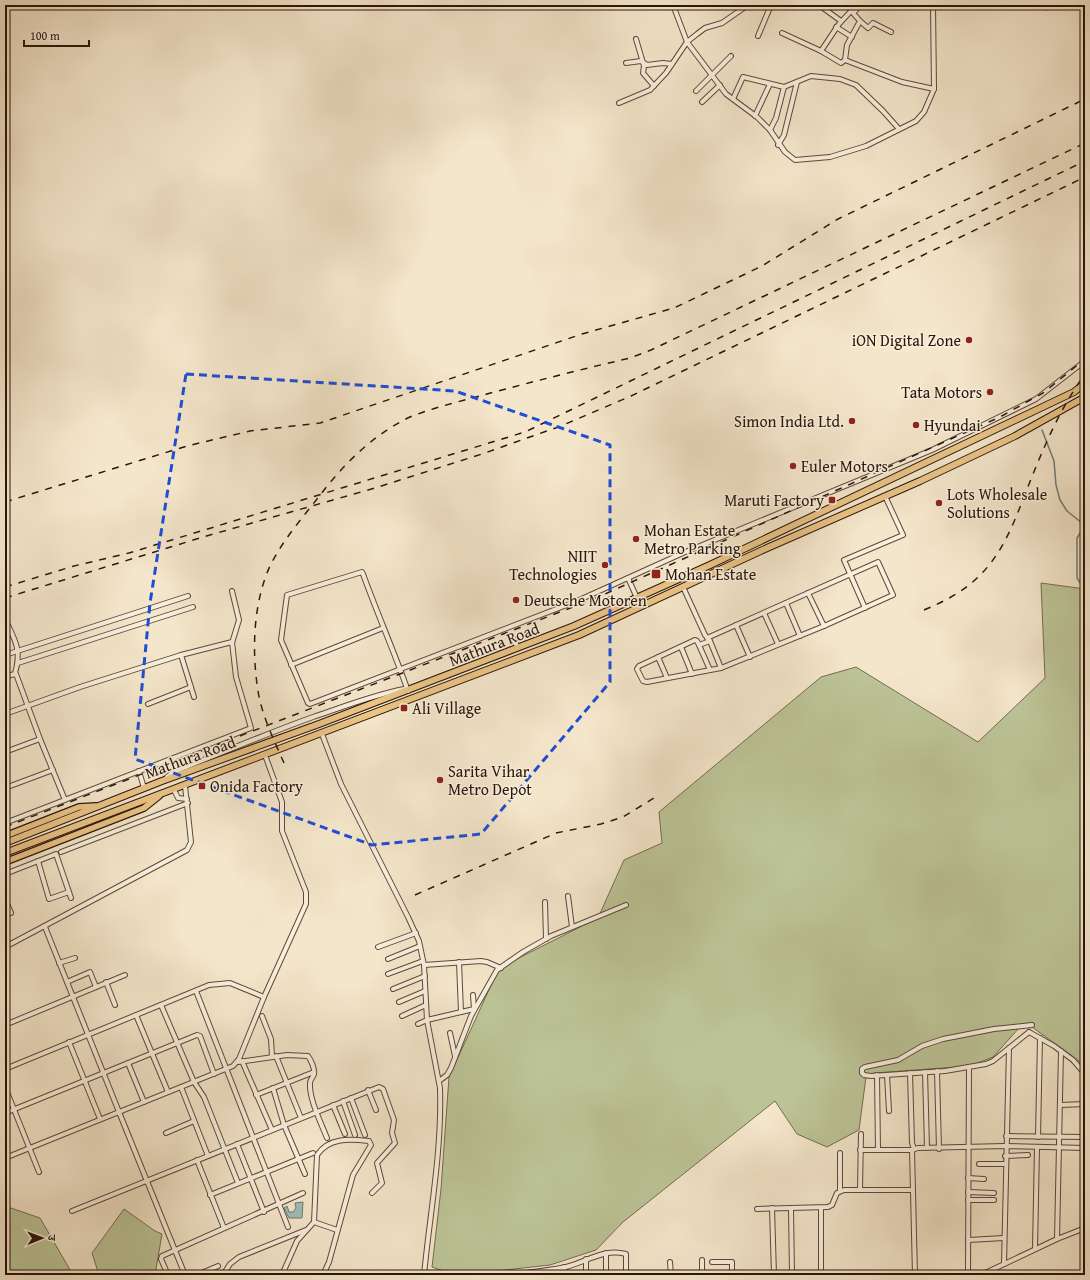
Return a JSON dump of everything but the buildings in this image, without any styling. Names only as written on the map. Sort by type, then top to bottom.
[{"type":"highway","name":"Mathura Road","points":[[5,843],[96,806],[419,687],[574,626],[637,598],[1074,392],[1085,383]]},
{"type":"highway","name":"Mathura Road","points":[[5,854],[579,635],[1014,436],[1085,397]]},
{"type":"main road","name":"Mathura Road","points":[[5,862],[144,808],[159,796]]},
{"type":"main road","points":[[5,836],[79,807],[96,806]]},
{"type":"street","points":[[673,5],[687,42],[726,94],[756,116],[770,130],[778,145],[786,154],[795,160],[823,158],[866,146],[920,117],[929,102],[934,89],[933,5]]},
{"type":"street","points":[[619,103],[647,92],[654,86],[672,64],[687,42],[705,28],[722,23],[748,5]]},
{"type":"street","points":[[758,36],[771,5]]},
{"type":"street","points":[[819,5],[841,21]]},
{"type":"street","points":[[847,5],[860,21],[869,28],[872,23],[891,32]]},
{"type":"street","points":[[821,51],[841,21],[861,5]]},
{"type":"street","points":[[845,60],[847,45],[860,21]]},
{"type":"street","points":[[836,27],[852,37]]},
{"type":"street","points":[[782,33],[841,62],[845,60],[902,82],[934,89]]},
{"type":"street","points":[[636,40],[643,62],[644,75],[654,86]]},
{"type":"street","points":[[696,91],[731,56]]},
{"type":"street","points":[[626,63],[643,62],[647,65],[663,62],[672,64]]},
{"type":"street","points":[[733,99],[742,77],[784,86],[816,76],[835,78],[853,84],[879,107],[899,129]]},
{"type":"street","points":[[778,145],[784,135],[797,82]]},
{"type":"street","points":[[756,116],[770,84]]},
{"type":"street","points":[[702,102],[720,85]]},
{"type":"street","points":[[770,130],[777,113],[784,86]]},
{"type":"street","points":[[408,690],[400,670],[383,628],[362,572],[289,593],[287,597],[281,637],[291,665],[308,703],[310,704],[400,670],[509,628],[932,450],[1036,399],[1085,361]]},
{"type":"street","points":[[865,608],[844,560],[903,535],[885,496]]},
{"type":"street","points":[[699,646],[736,625],[878,562],[894,595],[824,626],[721,668],[646,682],[643,681],[637,669],[639,666],[696,640],[710,670]]},
{"type":"street","points":[[628,578],[637,598]]},
{"type":"street","points":[[683,587],[721,668]]},
{"type":"street","points":[[5,823],[251,728],[236,677],[232,643],[239,620],[232,591]]},
{"type":"street","points":[[808,593],[824,626]]},
{"type":"street","points":[[5,655],[188,596]]},
{"type":"street","points":[[786,603],[800,636]]},
{"type":"street","points":[[18,663],[194,607]]},
{"type":"street","points":[[764,613],[778,644]]},
{"type":"street","points":[[5,619],[18,650],[18,663],[15,673],[65,800]]},
{"type":"street","points":[[736,625],[750,657]]},
{"type":"street","points":[[291,665],[383,628]]},
{"type":"street","points":[[512,636],[518,648]]},
{"type":"street","points":[[5,714],[27,705],[181,655],[230,642],[232,643]]},
{"type":"street","points":[[681,647],[692,674]]},
{"type":"street","points":[[181,655],[194,697]]},
{"type":"street","points":[[658,658],[667,678]]},
{"type":"street","points":[[5,676],[15,673]]},
{"type":"street","points":[[148,704],[191,687]]},
{"type":"street","points":[[322,734],[341,784],[416,933],[424,963],[427,1020],[440,1099],[439,1158],[424,1275]]},
{"type":"street","points":[[5,752],[40,739]]},
{"type":"street","points":[[265,755],[282,802],[283,834],[306,892],[307,899],[264,997],[240,1061],[272,1130]]},
{"type":"street","points":[[5,788],[53,770]]},
{"type":"street","points":[[139,771],[144,788]]},
{"type":"street","points":[[5,947],[187,850],[191,842],[185,786]]},
{"type":"street","points":[[174,790],[178,798],[187,801]]},
{"type":"street","points":[[61,852],[187,801]]},
{"type":"street","points":[[5,874],[56,854],[71,898]]},
{"type":"street","points":[[38,861],[49,899],[69,892]]},
{"type":"street","points":[[568,896],[572,927]]},
{"type":"street","points":[[5,899],[11,912]]},
{"type":"street","points":[[545,902],[546,939]]},
{"type":"street","points":[[438,1081],[447,1075],[474,1009],[493,975],[523,952],[546,939],[626,905]]},
{"type":"street","points":[[45,927],[185,1275]]},
{"type":"street","points":[[378,948],[416,933]]},
{"type":"street","points":[[388,959],[420,946]]},
{"type":"street","points":[[59,963],[75,958]]},
{"type":"street","points":[[459,962],[461,1012]]},
{"type":"street","points":[[388,974],[424,963],[487,962],[502,968]]},
{"type":"street","points":[[67,982],[90,972],[96,987]]},
{"type":"street","points":[[5,1025],[125,975]]},
{"type":"street","points":[[393,989],[425,976]]},
{"type":"street","points":[[106,982],[115,1005]]},
{"type":"street","points":[[5,1069],[209,985],[230,983],[264,997]]},
{"type":"street","points":[[196,991],[288,1227]]},
{"type":"street","points":[[399,1002],[425,991]]},
{"type":"street","points":[[473,995],[474,1009]]},
{"type":"street","points":[[161,1005],[194,1082],[204,1097],[238,1183]]},
{"type":"street","points":[[402,1016],[426,1005]]},
{"type":"street","points":[[418,1024],[427,1020],[474,1009]]},
{"type":"street","points":[[136,1015],[168,1092]]},
{"type":"street","points":[[262,1016],[271,1039],[274,1056],[301,1118]]},
{"type":"street","points":[[1032,1025],[1029,1032],[990,1062],[937,1072],[887,1075],[864,1075],[862,1073],[862,1069],[898,1060],[922,1046],[942,1039],[994,1029],[1032,1025]]},
{"type":"street","points":[[1029,1032],[1061,1051],[1073,1060],[1085,1074]]},
{"type":"street","points":[[450,1033],[455,1056]]},
{"type":"street","points":[[5,1113],[199,1035],[214,1074]]},
{"type":"street","points":[[1038,1137],[1040,1038]]},
{"type":"street","points":[[70,1042],[100,1119]]},
{"type":"street","points":[[1004,1264],[1005,1156],[1009,1048]]},
{"type":"street","points":[[1057,1239],[1061,1051]]},
{"type":"street","points":[[5,1158],[214,1074],[240,1061],[274,1056],[308,1056],[314,1072],[310,1084],[316,1112],[327,1138]]},
{"type":"street","points":[[128,1063],[144,1102]]},
{"type":"street","points":[[968,1275],[969,1067]]},
{"type":"street","points":[[256,1095],[314,1072]]},
{"type":"street","points":[[925,1072],[927,1148]]},
{"type":"street","points":[[937,1072],[939,1149]]},
{"type":"street","points":[[817,1275],[915,1275],[910,1073]]},
{"type":"street","points":[[877,1075],[878,1150]]},
{"type":"street","points":[[887,1075],[889,1111]]},
{"type":"street","points":[[5,1087],[39,1172]]},
{"type":"street","points":[[72,1211],[368,1090],[379,1087],[383,1090],[394,1120],[392,1133],[395,1143],[392,1149],[378,1161],[382,1183],[372,1193]]},
{"type":"street","points":[[180,1088],[208,1156]]},
{"type":"street","points":[[273,1088],[284,1124],[305,1174]]},
{"type":"street","points":[[368,1090],[376,1110]]},
{"type":"street","points":[[351,1098],[365,1135]]},
{"type":"street","points":[[342,1101],[355,1135]]},
{"type":"street","points":[[1060,1105],[1085,1104]]},
{"type":"street","points":[[333,1105],[345,1134]]},
{"type":"street","points":[[166,1132],[194,1122]]},
{"type":"street","points":[[860,1190],[861,1134]]},
{"type":"street","points":[[1006,1136],[1085,1138]]},
{"type":"street","points":[[282,1275],[297,1241],[314,1222],[316,1160],[320,1151],[340,1140],[369,1141],[371,1144],[353,1175],[324,1275]]},
{"type":"street","points":[[237,1144],[264,1212]]},
{"type":"street","points":[[860,1150],[1006,1146],[1085,1148]]},
{"type":"street","points":[[1035,1249],[1038,1147]]},
{"type":"street","points":[[210,1195],[313,1153]]},
{"type":"street","points":[[840,1153],[840,1191]]},
{"type":"street","points":[[1005,1156],[1028,1156]]},
{"type":"street","points":[[197,1160],[224,1228]]},
{"type":"street","points":[[979,1164],[1005,1164]]},
{"type":"street","points":[[968,1178],[984,1179]]},
{"type":"street","points":[[757,1209],[821,1208],[830,1206],[835,1196],[840,1191],[912,1190]]},
{"type":"street","points":[[968,1192],[994,1193]]},
{"type":"street","points":[[168,1275],[161,1258],[224,1228],[280,1205],[303,1193]]},
{"type":"street","points":[[968,1200],[994,1200]]},
{"type":"street","points":[[772,1208],[774,1275]]},
{"type":"street","points":[[792,1208],[792,1275]]},
{"type":"street","points":[[821,1208],[821,1275]]},
{"type":"street","points":[[314,1222],[337,1230]]},
{"type":"street","points":[[980,1275],[1057,1239],[1085,1228]]},
{"type":"street","points":[[223,1275],[230,1264],[239,1257],[306,1230]]},
{"type":"street","points":[[968,1240],[1004,1238]]},
{"type":"street","points":[[606,1253],[606,1275]]},
{"type":"street","points":[[507,1275],[564,1267],[606,1253],[626,1254],[626,1275]]},
{"type":"street","points":[[586,1259],[586,1275]]},
{"type":"street","points":[[702,1260],[702,1275]]},
{"type":"street","points":[[670,1262],[670,1275]]},
{"type":"street","points":[[712,1262],[732,1262],[732,1275]]},
{"type":"street","points":[[196,1275],[218,1266]]},
{"type":"street","points":[[564,1267],[564,1275]]},
{"type":"highlighted area","points":[[186,374],[455,391],[610,445],[610,682],[481,834],[372,845],[135,759],[150,603]]},
{"type":"green space","points":[[1041,583],[1085,589],[1085,1068],[1079,1061],[1032,1027],[1019,1028],[993,1057],[970,1066],[874,1073],[866,1077],[859,1130],[827,1147],[797,1134],[775,1101],[623,1222],[596,1250],[550,1265],[461,1275],[455,1275],[432,1267],[441,1189],[449,1077],[499,968],[598,918],[624,860],[662,843],[659,812],[821,677],[856,667],[978,742],[1045,678]]},
{"type":"green space","points":[[5,1206],[40,1218],[73,1275],[11,1275],[5,1264]]},
{"type":"green space","points":[[124,1209],[155,1231],[162,1234],[155,1275],[99,1275],[92,1253]]},
{"type":"water","points":[[303,1202],[302,1218],[289,1218],[284,1208],[287,1206],[289,1212],[293,1212],[296,1208],[295,1203]]},
{"type":"waterway","points":[[1046,5],[1047,10]]},
{"type":"waterway","points":[[1042,430],[1054,461],[1056,485],[1060,500],[1067,511],[1082,523],[1084,527],[1077,538],[1077,578],[1081,584],[1085,585]]},
{"type":"railway","points":[[5,502],[187,446],[250,431],[320,423],[582,334],[674,308],[762,266],[838,219],[1085,99]]},
{"type":"railway","points":[[284,763],[262,710],[256,676],[256,616],[262,587],[277,553],[296,525],[347,463],[370,442],[396,424],[429,410],[523,384],[630,358],[651,350],[1085,143]]},
{"type":"railway","points":[[5,587],[74,566],[129,553],[525,432],[1085,161]]},
{"type":"railway","points":[[5,598],[203,537],[375,488],[482,454],[561,426],[631,396],[1085,177]]},
{"type":"railway","points":[[5,827],[596,598],[1000,417],[1043,393],[1085,359]]},
{"type":"railway","points":[[924,610],[964,589],[986,569],[995,557],[1015,519],[1048,438],[1076,386],[1085,374]]},
{"type":"railway","points":[[415,895],[556,833],[601,824],[623,817],[654,798]]},
{"type":"place","name":"iON Digital Zone","points":[[969,340]]},
{"type":"place","name":"Tata Motors","points":[[990,392]]},
{"type":"place","name":"Simon India Ltd.","points":[[852,421]]},
{"type":"place","name":"Hyundai","points":[[916,425]]},
{"type":"place","name":"Euler Motors","points":[[793,466]]},
{"type":"place","name":"Maruti Factory","points":[[832,500]]},
{"type":"place","name":"Lots Wholesale Solutions","points":[[939,503]]},
{"type":"place","name":"Mohan Estate Metro Parking","points":[[636,539]]},
{"type":"place","name":"NIIT Technologies","points":[[605,565]]},
{"type":"place","name":"Mohan Estate","points":[[656,574]]},
{"type":"place","name":"Deutsche Motoren","points":[[516,600]]},
{"type":"place","name":"Ali Village","points":[[404,708]]},
{"type":"place","name":"Sarita Vihar Metro Depot","points":[[440,780]]},
{"type":"place","name":"Onida Factory","points":[[202,786]]}]
